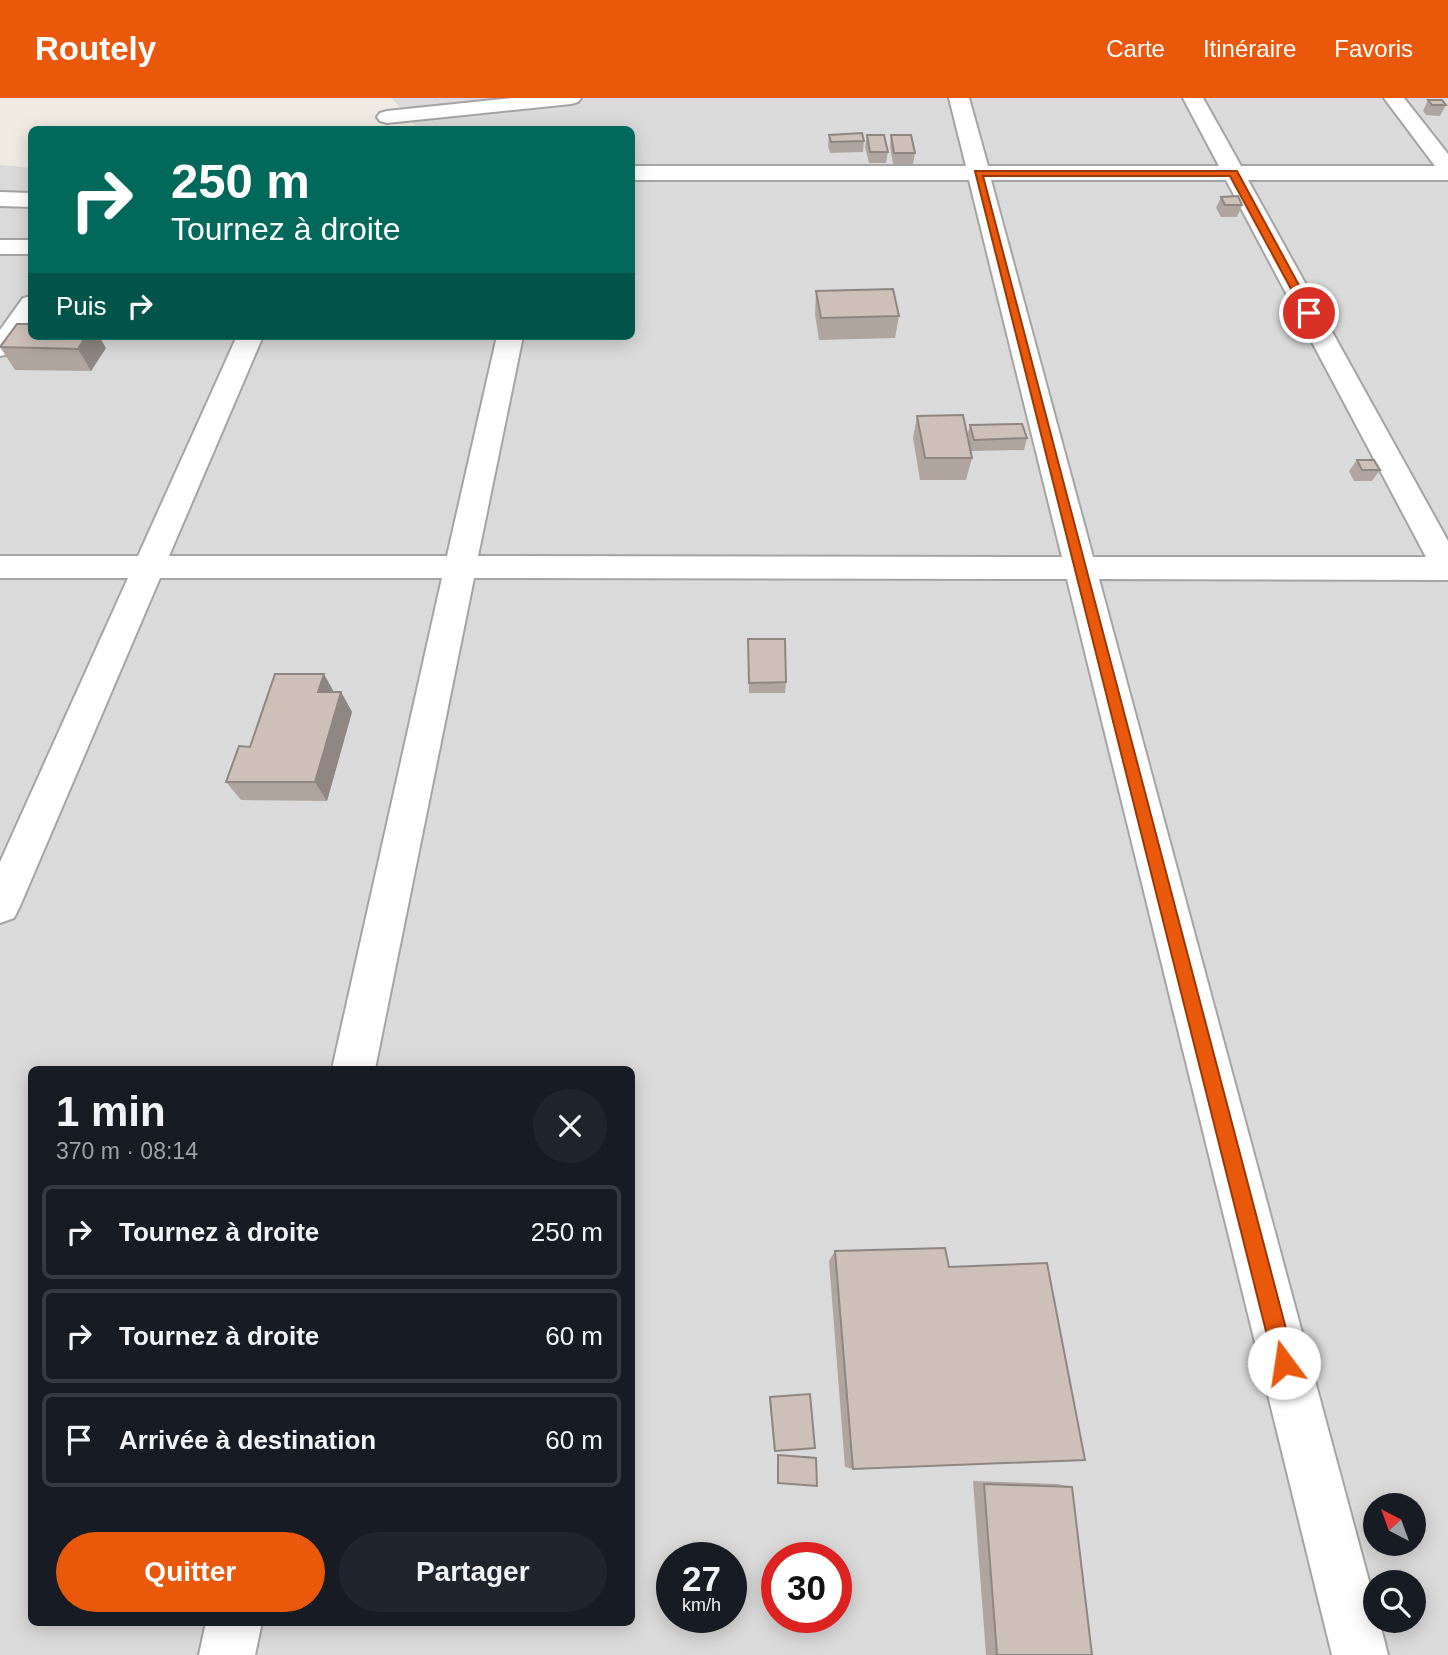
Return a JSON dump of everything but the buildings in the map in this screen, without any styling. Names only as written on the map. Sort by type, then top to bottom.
[{"type":"street","points":[[372,98],[392,123],[571,98]]},
{"type":"street","points":[[959,98],[1360,1655]]},
{"type":"street","points":[[0,567],[1448,568],[1193,98]]},
{"type":"street","points":[[1394,98],[1448,171]]},
{"type":"street","points":[[635,173],[1448,171]]},
{"type":"street","points":[[0,199],[28,200]]},
{"type":"street","points":[[0,247],[28,247]]},
{"type":"street","points":[[0,348],[28,309]]},
{"type":"street","points":[[0,906],[248,340]]},
{"type":"street","points":[[353,1066],[509,340]]},
{"type":"street","points":[[226,1655],[233,1626]]},
{"type":"shaded area","points":[[392,98],[1448,98],[1448,1655],[0,1655],[0,165],[28,168],[28,340],[635,340],[635,126],[415,126]]},
{"type":"route","points":[[1284,1363],[978,173],[1233,173],[1309,313]]}]
